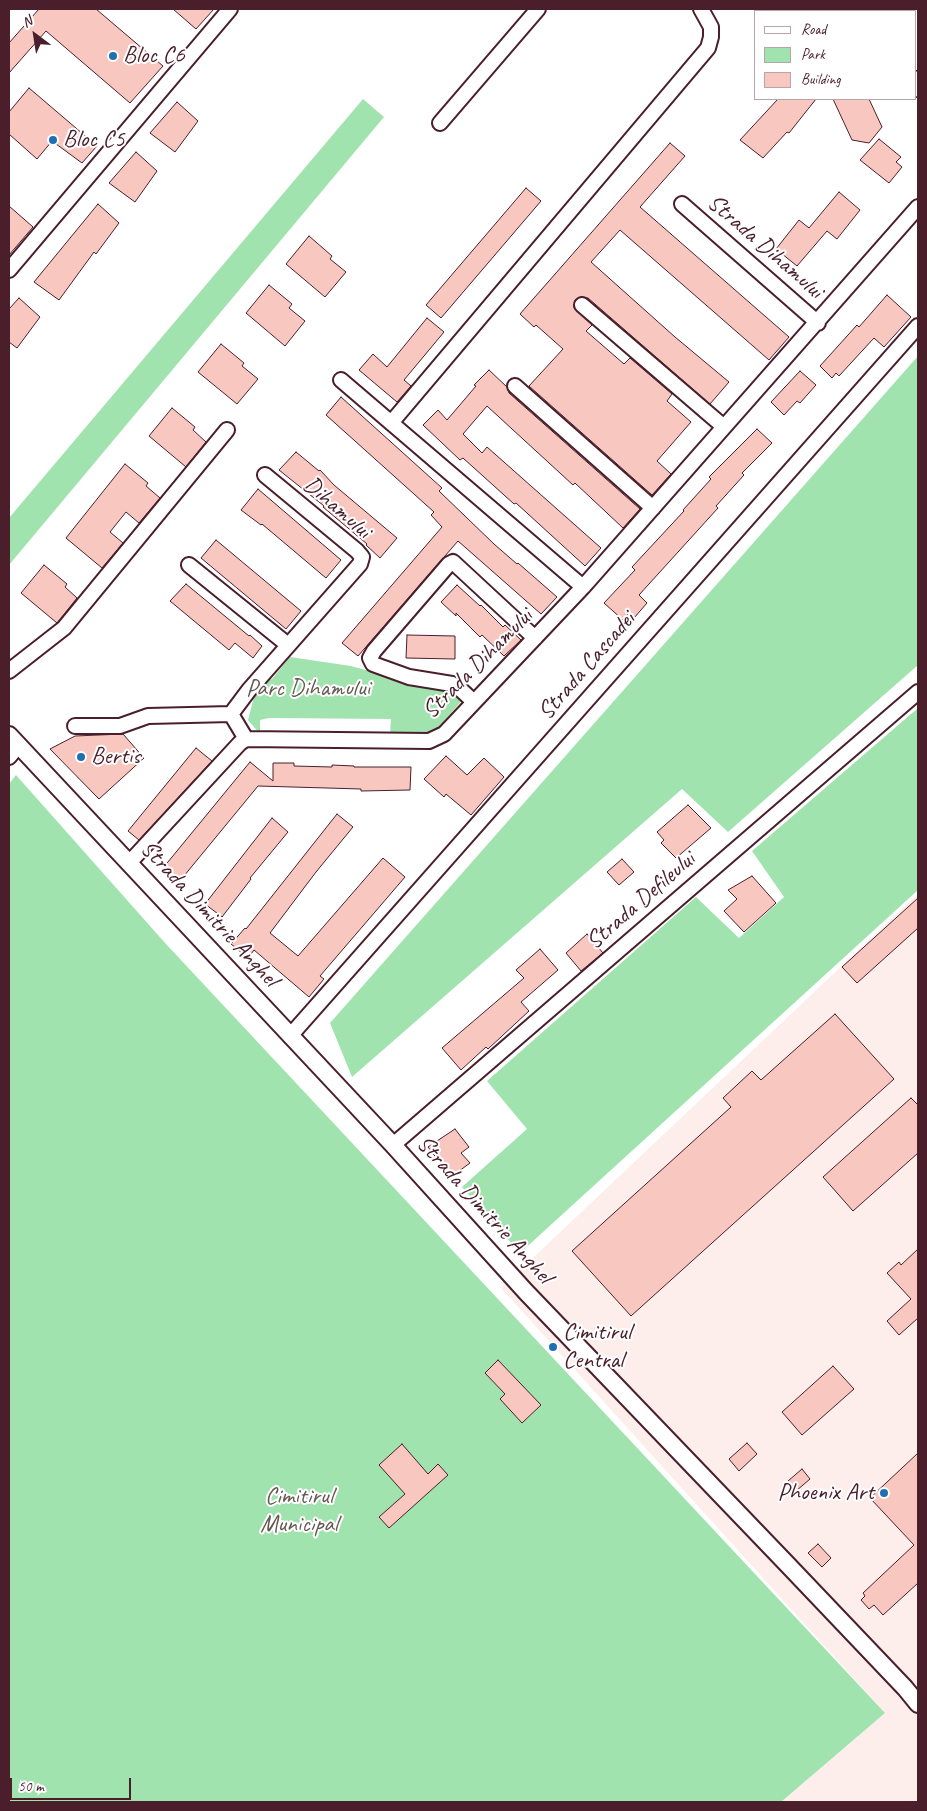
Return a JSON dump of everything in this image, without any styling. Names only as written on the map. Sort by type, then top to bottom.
[{"type":"street","points":[[9,270],[230,9]]},
{"type":"street","points":[[440,123],[538,9]]},
{"type":"street","points":[[391,423],[708,48],[711,37],[710,27],[702,9]]},
{"type":"street","name":"Strada Dihamului","points":[[682,204],[818,323]]},
{"type":"street","name":"Strada Dihamului","points":[[246,739],[429,741],[444,734],[583,587],[918,208]]},
{"type":"street","points":[[582,305],[724,427]]},
{"type":"street","name":"Strada Cascadei","points":[[290,1036],[918,326]]},
{"type":"street","points":[[340,380],[583,587]]},
{"type":"street","points":[[516,386],[653,508]]},
{"type":"street","points":[[9,671],[64,628],[228,430]]},
{"type":"street","name":"Dihamului","points":[[231,714],[249,690],[360,564],[362,557],[265,475]]},
{"type":"street","points":[[474,702],[452,684],[409,677],[373,664],[370,658],[449,564],[453,562],[536,638]]},
{"type":"street","points":[[189,565],[288,645]]},
{"type":"street","name":"Strada Defileului","points":[[393,1145],[918,692]]},
{"type":"street","points":[[75,726],[120,726],[148,716],[231,714],[246,739],[240,743],[130,862]]},
{"type":"street","name":"Strada Dimitrie Anghel","points":[[12,745],[130,862],[393,1145],[526,1292],[905,1688],[918,1704]]},
{"type":"shaded area","points":[[918,894],[918,1802],[781,1802],[885,1713],[501,1288]]},
{"type":"green space","points":[[363,99],[384,117],[9,565],[9,518]]},
{"type":"green space","points":[[918,356],[918,665],[728,832],[682,789],[352,1077],[330,1023]]},
{"type":"green space","name":"Parc Dihamului","points":[[290,657],[351,666],[380,674],[434,682],[465,697],[430,737],[390,735],[391,719],[269,718],[260,720],[260,734],[248,720],[254,697],[261,682],[272,679]]},
{"type":"green space","points":[[918,708],[918,890],[520,1253],[462,1187],[527,1129],[487,1081],[696,897],[739,938],[784,897],[752,851]]},
{"type":"green space","name":"Cimitirul Municipal","points":[[16,775],[166,944],[885,1713],[781,1802],[9,1802],[9,784]]},
{"type":"building","name":"Bloc C6","points":[[39,9],[96,9],[163,66],[130,103],[46,31],[9,73],[9,43]]},
{"type":"building","points":[[173,9],[214,9],[196,29]]},
{"type":"building","name":"Bloc C5","points":[[29,88],[97,146],[82,163],[52,141],[37,159],[9,134],[9,112]]},
{"type":"building","points":[[777,100],[815,100],[789,133],[787,132],[763,158],[740,140]]},
{"type":"building","points":[[833,100],[869,100],[882,127],[869,143],[852,140]]},
{"type":"building","points":[[177,102],[198,121],[175,152],[150,133]]},
{"type":"building","points":[[879,139],[901,157],[896,162],[902,167],[889,183],[860,160]]},
{"type":"building","points":[[670,143],[685,156],[640,207],[789,337],[769,360],[620,230],[591,262],[729,382],[710,404],[588,298],[580,297],[575,300],[574,308],[592,325],[586,331],[624,364],[630,358],[672,394],[667,401],[691,422],[657,461],[671,474],[652,495],[529,386],[563,349],[536,325],[534,327],[520,314]]},
{"type":"building","points":[[136,152],[157,171],[135,202],[109,183]]},
{"type":"building","points":[[526,188],[541,201],[441,318],[426,305]]},
{"type":"building","points":[[839,192],[860,210],[837,239],[827,231],[797,266],[776,249],[799,220],[809,228]]},
{"type":"building","points":[[98,204],[119,223],[96,254],[94,252],[59,300],[34,282]]},
{"type":"building","points":[[9,206],[33,227],[9,255]]},
{"type":"building","points":[[309,236],[332,256],[330,259],[346,272],[325,297],[286,264]]},
{"type":"building","points":[[269,285],[292,304],[289,308],[305,321],[285,346],[246,313]]},
{"type":"building","points":[[887,295],[911,317],[884,347],[874,338],[839,376],[836,373],[832,378],[820,366],[857,325],[859,327]]},
{"type":"building","points":[[19,298],[40,317],[17,348],[9,342],[9,309]]},
{"type":"building","points":[[427,318],[444,332],[404,380],[411,386],[397,402],[359,370],[373,354],[387,367]]},
{"type":"building","points":[[221,344],[244,363],[242,366],[258,379],[237,404],[198,372]]},
{"type":"building","points":[[489,370],[507,387],[509,393],[640,509],[623,528],[487,406],[463,434],[482,453],[487,447],[601,548],[585,566],[516,503],[514,504],[463,458],[460,460],[423,425],[438,410],[447,420],[476,386],[474,385]]},
{"type":"building","points":[[800,371],[816,385],[800,403],[797,401],[784,415],[771,402]]},
{"type":"building","points":[[341,397],[442,488],[439,491],[494,544],[557,597],[541,614],[458,541],[358,656],[342,643],[442,527],[431,515],[434,512],[326,415]]},
{"type":"building","points":[[172,408],[195,427],[193,430],[206,442],[186,467],[149,436]]},
{"type":"building","points":[[757,429],[772,443],[742,473],[744,475],[716,506],[718,508],[639,595],[647,603],[634,618],[629,613],[623,620],[604,603],[635,570],[632,567],[711,479],[709,477]]},
{"type":"building","points":[[296,452],[320,470],[334,485],[397,538],[380,558],[324,506],[279,470]]},
{"type":"building","points":[[125,464],[148,483],[146,486],[160,498],[139,523],[126,512],[110,532],[123,543],[102,568],[66,538]]},
{"type":"building","points":[[258,489],[341,560],[326,578],[262,524],[241,510]]},
{"type":"building","points":[[216,540],[301,611],[286,629],[201,558]]},
{"type":"building","points":[[44,565],[67,584],[65,587],[77,598],[57,623],[21,593]]},
{"type":"building","points":[[186,584],[262,646],[253,658],[235,643],[229,650],[170,601]]},
{"type":"building","points":[[457,585],[503,627],[505,625],[521,640],[504,656],[482,635],[480,637],[456,613],[456,616],[441,602]]},
{"type":"building","points":[[407,635],[455,636],[455,659],[406,658]]},
{"type":"building","points":[[123,734],[144,758],[99,799],[50,749],[75,736]]},
{"type":"building","points":[[196,748],[212,761],[139,840],[128,831]]},
{"type":"building","points":[[446,756],[467,775],[484,758],[504,777],[471,815],[446,794],[444,797],[424,779]]},
{"type":"building","points":[[250,762],[273,781],[273,763],[294,763],[294,766],[411,767],[410,790],[361,791],[361,789],[258,786],[179,882],[163,868]]},
{"type":"building","points":[[688,805],[711,828],[676,858],[661,843],[664,840],[657,832]]},
{"type":"building","points":[[337,814],[353,827],[270,933],[298,956],[383,858],[405,877],[320,976],[324,979],[309,997],[254,950],[248,958],[231,944],[246,929]]},
{"type":"building","points":[[272,818],[288,832],[250,878],[222,917],[205,904]]},
{"type":"building","points":[[622,859],[634,872],[619,885],[607,872]]},
{"type":"building","points":[[752,876],[776,903],[744,932],[724,911],[737,899],[728,890]]},
{"type":"building","points":[[918,898],[918,928],[857,983],[842,967]]},
{"type":"building","points":[[587,934],[603,953],[581,971],[566,953]]},
{"type":"building","points":[[540,949],[558,970],[521,1002],[529,1011],[488,1049],[486,1047],[461,1070],[442,1048],[524,978],[516,970]]},
{"type":"building","points":[[835,1014],[894,1079],[631,1316],[572,1251],[731,1107],[723,1098],[752,1071],[761,1080]]},
{"type":"building","points":[[911,1098],[918,1105],[918,1153],[853,1211],[823,1177]]},
{"type":"building","points":[[455,1129],[469,1147],[461,1153],[470,1163],[451,1177],[428,1147]]},
{"type":"building","points":[[918,1249],[918,1318],[899,1335],[887,1321],[911,1299],[887,1273],[899,1262],[901,1265]]},
{"type":"building","points":[[498,1360],[541,1405],[522,1423],[500,1399],[505,1394],[485,1373]]},
{"type":"building","points":[[833,1366],[854,1389],[802,1435],[782,1412]]},
{"type":"building","points":[[747,1443],[757,1454],[739,1471],[729,1459]]},
{"type":"building","points":[[402,1444],[428,1474],[438,1464],[448,1475],[389,1528],[379,1517],[405,1494],[379,1465]]},
{"type":"building","points":[[918,1453],[918,1583],[883,1615],[874,1605],[869,1609],[861,1600],[865,1596],[863,1593],[914,1545],[870,1498]]},
{"type":"building","points":[[802,1469],[810,1479],[796,1491],[788,1481]]},
{"type":"building","points":[[818,1544],[831,1558],[822,1567],[808,1553]]},
{"type":"place","name":"Bloc C6","points":[[113,56]]},
{"type":"place","name":"Bloc C5","points":[[53,140]]},
{"type":"place","name":"Bertis","points":[[81,757]]},
{"type":"place","name":"Cimitirul Central","points":[[553,1347]]},
{"type":"place","name":"Phoenix Art","points":[[884,1493]]}]
